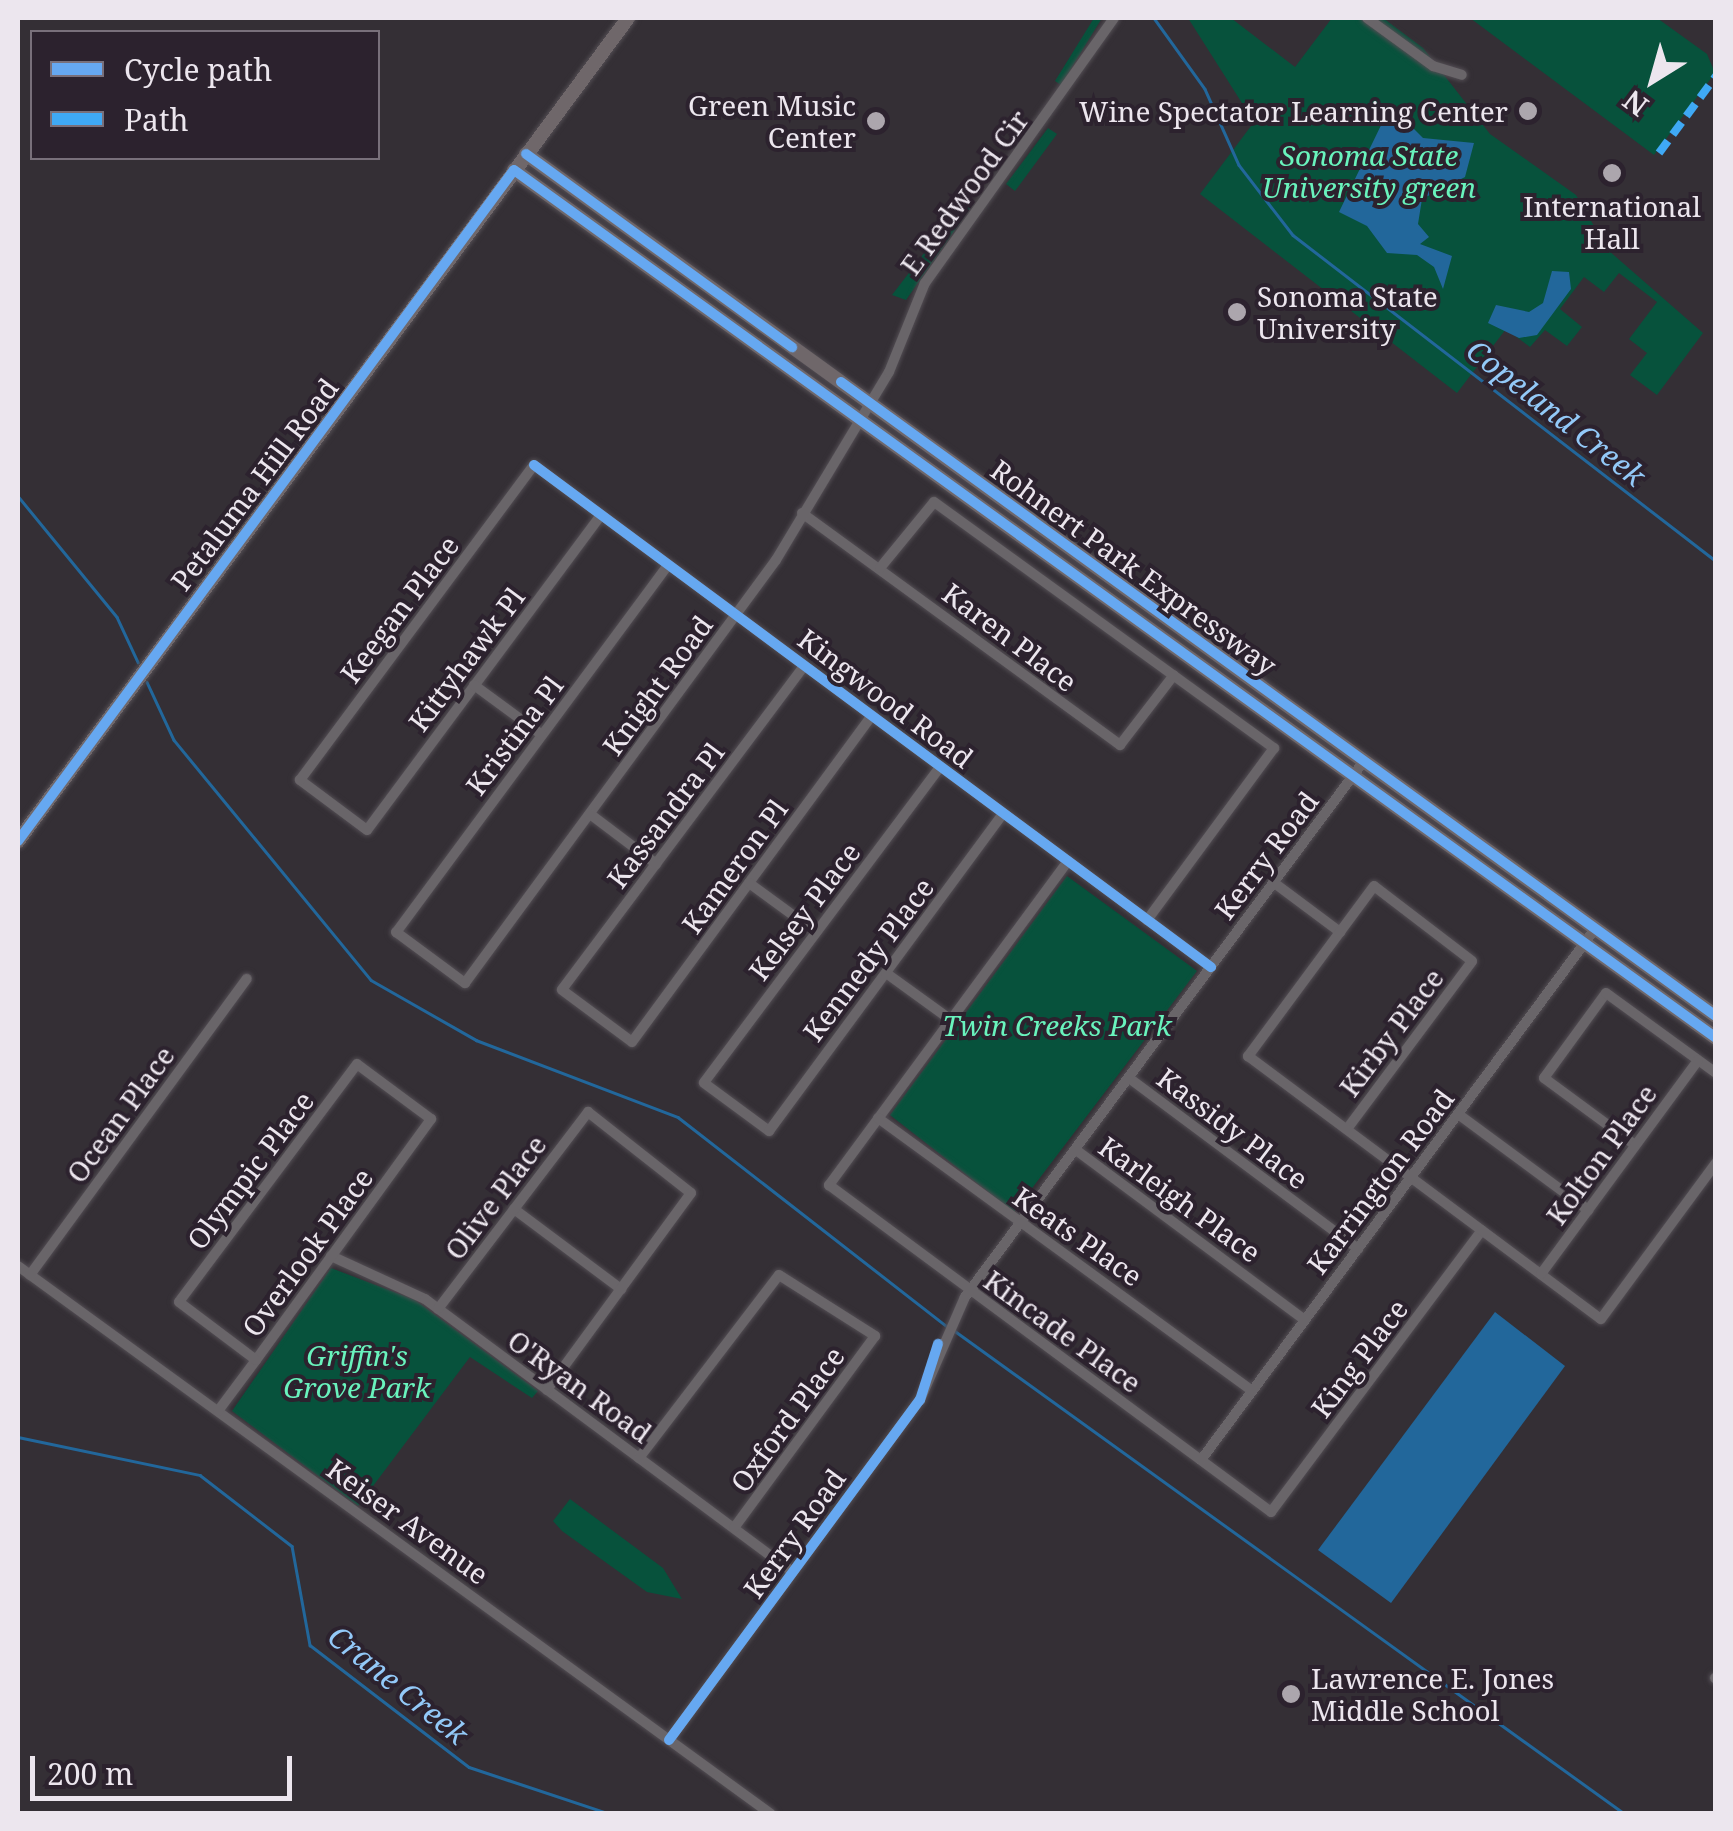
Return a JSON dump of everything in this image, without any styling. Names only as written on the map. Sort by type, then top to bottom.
[{"type":"main road","name":"Petaluma Hill Road","points":[[18,841],[628,18]]},
{"type":"main road","name":"Rohnert Park Expressway","points":[[526,154],[1716,1016]]},
{"type":"main road","name":"Rohnert Park Expressway","points":[[514,170],[1716,1038]]},
{"type":"street","name":"E Redwood Cir","points":[[870,404],[924,283],[1114,18]]},
{"type":"street","points":[[1367,18],[1432,66],[1462,74]]},
{"type":"street","name":"Knight Road","points":[[465,983],[737,615],[870,404]]},
{"type":"street","name":"Kingwood Road","points":[[534,465],[1211,968]]},
{"type":"street","name":"Keegan Place","points":[[367,830],[300,780],[534,465]]},
{"type":"street","points":[[880,568],[934,502],[1274,748],[1147,920]]},
{"type":"street","name":"Karen Place","points":[[802,513],[1120,745],[1174,675]]},
{"type":"street","name":"Kittyhawk Pl","points":[[367,830],[600,515]]},
{"type":"street","name":"Kristina Pl","points":[[465,983],[396,932],[668,566]]},
{"type":"street","name":"Kassandra Pl","points":[[632,1042],[562,990],[804,666]]},
{"type":"street","points":[[474,685],[542,735]]},
{"type":"street","name":"Kameron Pl","points":[[632,1042],[871,717]]},
{"type":"street","name":"Kerry Road","points":[[669,1740],[920,1400],[938,1344],[971,1290],[1364,761]]},
{"type":"street","name":"Kelsey Place","points":[[769,1131],[704,1083],[940,767]]},
{"type":"street","points":[[590,814],[656,864]]},
{"type":"street","name":"Kennedy Place","points":[[769,1131],[1004,814]]},
{"type":"street","points":[[878,1118],[1068,862]]},
{"type":"street","points":[[1274,882],[1340,932],[1248,1056],[1601,1319],[1716,1163]]},
{"type":"street","points":[[749,883],[816,932]]},
{"type":"street","name":"Kirby Place","points":[[1340,932],[1374,886],[1472,961],[1347,1129]]},
{"type":"street","name":"Karrington Road","points":[[1201,1460],[1595,929]]},
{"type":"street","points":[[886,973],[951,1020]]},
{"type":"street","name":"Ocean Place","points":[[30,1275],[247,980]]},
{"type":"street","points":[[1635,1145],[1544,1078],[1606,993],[1716,1073]]},
{"type":"street","name":"Kolton Place","points":[[1541,1274],[1698,1060]]},
{"type":"street","name":"Overlook Place","points":[[218,1410],[431,1119],[357,1064]]},
{"type":"street","name":"Olympic Place","points":[[256,1360],[179,1302],[357,1064]]},
{"type":"street","name":"Kassidy Place","points":[[1129,1078],[1358,1248]]},
{"type":"street","name":"Olive Place","points":[[438,1309],[588,1112],[692,1193],[621,1289]]},
{"type":"street","points":[[1458,1114],[1588,1210]]},
{"type":"street","name":"Kincade Place","points":[[878,1118],[829,1185],[1271,1512]]},
{"type":"street","name":"Keats Place","points":[[878,1118],[1252,1391]]},
{"type":"street","name":"Karleigh Place","points":[[1076,1150],[1305,1320]]},
{"type":"street","points":[[514,1209],[621,1289],[547,1390]]},
{"type":"street","name":"King Place","points":[[1271,1512],[1482,1230]]},
{"type":"street","name":"O'Ryan Road","points":[[331,1256],[438,1309],[792,1572]]},
{"type":"street","name":"Keiser Avenue","points":[[18,1266],[770,1814]]},
{"type":"street","name":"Oxford Place","points":[[639,1458],[779,1274],[876,1336],[734,1528]]},
{"type":"green space","points":[[1094,18],[1102,18],[1061,85],[1055,81]]},
{"type":"green space","name":"Sonoma State University green","points":[[1188,18],[1231,18],[1295,67],[1332,18],[1383,18],[1423,48],[1490,134],[1576,195],[1608,250],[1703,333],[1657,395],[1630,375],[1647,353],[1629,339],[1657,302],[1619,273],[1604,292],[1584,277],[1560,309],[1582,327],[1567,346],[1545,330],[1530,347],[1506,329],[1457,393],[1200,194],[1254,122]]},
{"type":"green space","points":[[1470,18],[1657,18],[1707,54],[1715,73],[1654,155]]},
{"type":"green space","points":[[1048,128],[1057,134],[1015,191],[1006,184]]},
{"type":"green space","points":[[967,197],[974,203],[906,300],[892,295]]},
{"type":"green space","name":"Twin Creeks Park","points":[[1067,876],[1197,971],[1014,1212],[890,1115]]},
{"type":"green space","name":"Griffin's Grove Park","points":[[331,1268],[415,1300],[538,1391],[532,1398],[470,1357],[358,1506],[232,1411]]},
{"type":"green space","points":[[570,1499],[663,1568],[682,1599],[647,1592],[562,1531],[553,1521]]},
{"type":"water","points":[[1398,113],[1423,138],[1474,143],[1465,177],[1422,199],[1418,224],[1429,237],[1420,244],[1452,256],[1443,289],[1434,267],[1417,255],[1387,253],[1367,226],[1339,212],[1385,117]]},
{"type":"water","points":[[1552,271],[1569,272],[1571,289],[1537,335],[1519,338],[1488,323],[1496,305],[1529,312],[1543,303]]},
{"type":"water","points":[[1495,1312],[1565,1366],[1391,1603],[1318,1550]]},
{"type":"waterway","name":"Copeland Creek","points":[[1154,18],[1205,89],[1239,165],[1293,235],[1716,561]]},
{"type":"waterway","points":[[18,496],[117,617],[138,662]]},
{"type":"waterway","points":[[147,682],[174,740],[371,980],[476,1040],[678,1117],[948,1327]]},
{"type":"waterway","points":[[955,1331],[1625,1814]]},
{"type":"waterway","name":"Crane Creek","points":[[18,1437],[200,1475],[292,1546],[310,1645],[469,1767],[610,1814]]},
{"type":"marked path","points":[[1659,153],[1716,76]]},
{"type":"cycle path","points":[[526,154],[792,347]]},
{"type":"cycle path","points":[[18,841],[514,170],[1716,1038]]},
{"type":"cycle path","points":[[841,382],[1716,1016]]},
{"type":"cycle path","points":[[534,465],[1211,967]]},
{"type":"cycle path","points":[[669,1740],[920,1400],[938,1344]]},
{"type":"place","name":"Wine Spectator Learning Center","points":[[1528,111]]},
{"type":"place","name":"Green Music Center","points":[[876,121]]},
{"type":"place","name":"International Hall","points":[[1612,173]]},
{"type":"place","name":"Sonoma State University","points":[[1237,312]]},
{"type":"place","name":"Lawrence E. Jones Middle School","points":[[1291,1694]]}]
